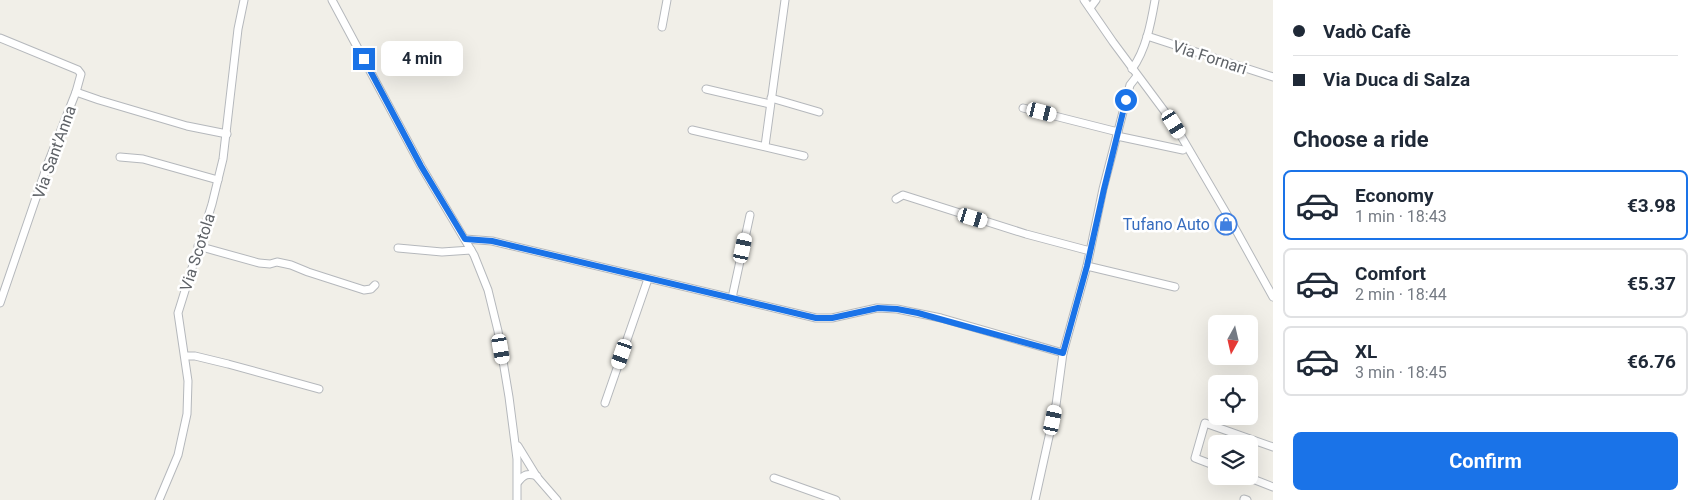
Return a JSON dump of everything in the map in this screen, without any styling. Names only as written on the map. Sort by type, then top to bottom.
[{"type":"street","name":"Via Scotola","points":[[159,500],[178,456],[187,414],[189,390],[178,313],[218,180],[227,134],[234,54],[244,0]]},
{"type":"street","points":[[332,0],[421,166],[471,250],[488,290],[498,331],[515,441],[518,482],[517,500]]},
{"type":"street","points":[[662,27],[667,0]]},
{"type":"street","points":[[765,146],[785,0]]},
{"type":"street","points":[[1084,0],[1190,149],[1273,297]]},
{"type":"street","points":[[1090,8],[1096,0]]},
{"type":"street","points":[[1132,68],[1137,62],[1147,36],[1155,0]]},
{"type":"street","name":"Via Fornari","points":[[1147,36],[1273,77]]},
{"type":"street","points":[[0,38],[78,70],[81,74],[76,92]]},
{"type":"street","points":[[1035,500],[1056,405],[1063,353],[1087,266],[1130,85],[1137,76]]},
{"type":"street","points":[[706,88],[819,112]]},
{"type":"street","name":"Via Sant'Anna","points":[[0,303],[48,162],[76,92],[187,126],[227,134]]},
{"type":"street","points":[[1023,108],[1183,150]]},
{"type":"street","points":[[692,130],[804,156]]},
{"type":"street","points":[[120,157],[143,159],[218,180]]},
{"type":"street","points":[[896,199],[903,196],[1026,234],[1090,251]]},
{"type":"street","points":[[732,298],[750,215]]},
{"type":"street","points":[[465,239],[492,241],[816,318],[832,318],[878,308],[904,310],[941,318],[1063,353]]},
{"type":"street","points":[[198,246],[259,263],[270,264],[277,262],[291,265],[364,290],[371,289],[375,285]]},
{"type":"street","points":[[398,248],[442,252],[471,250]]},
{"type":"street","points":[[1087,266],[1174,287]]},
{"type":"street","points":[[605,403],[648,279]]},
{"type":"street","points":[[185,356],[204,358],[294,384],[319,389]]},
{"type":"street","points":[[1208,463],[1196,458],[1205,423],[1239,435]]},
{"type":"street","points":[[515,441],[537,477],[557,500]]},
{"type":"street","points":[[1258,442],[1273,447]]},
{"type":"street","points":[[518,482],[524,475],[528,474],[537,477]]},
{"type":"street","points":[[774,478],[836,500]]},
{"type":"street","points":[[1258,481],[1273,487]]},
{"type":"place","name":"Tufano Auto","points":[[1226,224]]},
{"type":"route","points":[[364,59],[421,166],[465,239],[492,241],[816,318],[832,318],[878,308],[918,313],[1063,353],[1087,266],[1126,100]]}]
